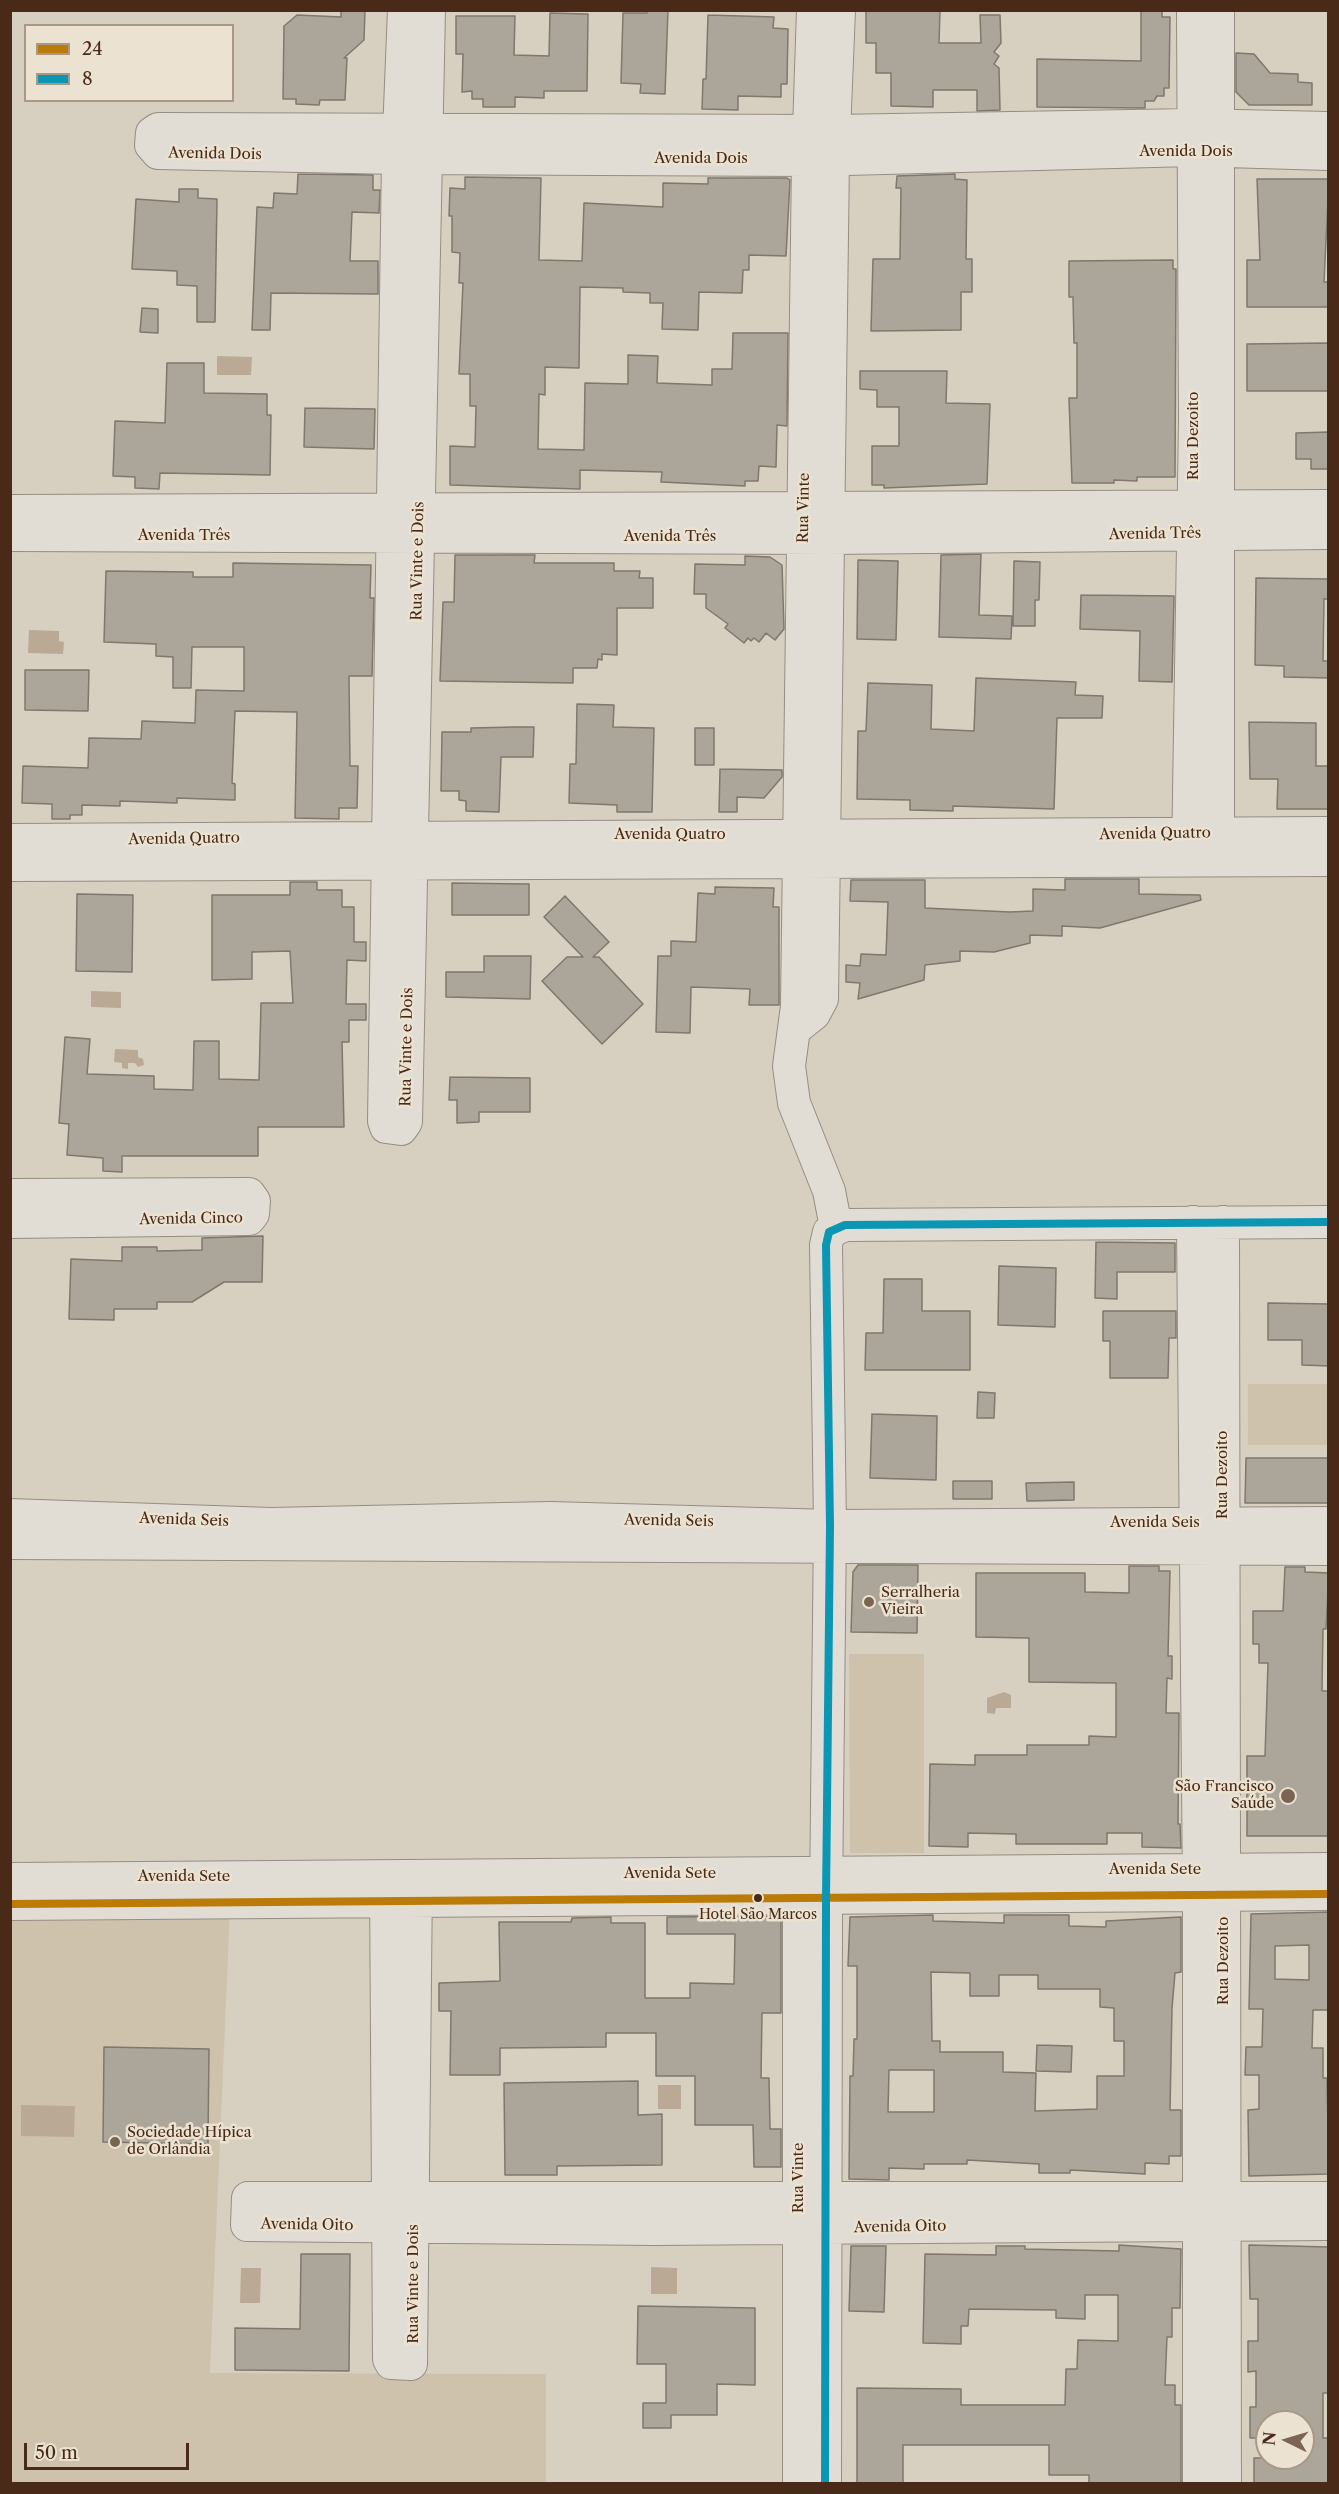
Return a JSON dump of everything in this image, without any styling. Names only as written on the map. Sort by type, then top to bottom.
[{"type":"street","name":"Rua Vinte e Dois","points":[[400,850],[384,1121],[386,1127],[401,1129],[406,1122],[400,850],[412,145],[404,10]]},
{"type":"street","name":"Rua Vinte e Dois","points":[[412,145],[429,10]]},
{"type":"street","name":"Rua Vinte","points":[[799,2484],[812,2214],[813,1885],[830,1536],[826,1245],[833,1230],[829,1191],[794,1103],[789,1066],[804,1012],[812,848],[821,145],[813,10]]},
{"type":"street","name":"Rua Vinte","points":[[821,145],[839,10]]},
{"type":"street","name":"Rua Dezoito","points":[[1193,10],[1220,262],[1206,520],[1203,847]]},
{"type":"street","name":"Rua Dezoito","points":[[1205,138],[1218,10]]},
{"type":"street","name":"Avenida Dois","points":[[412,145],[158,129],[152,133],[151,145],[158,153],[412,145],[821,145],[1205,138],[1329,128]]},
{"type":"street","name":"Avenida Dois","points":[[1205,138],[1329,154]]},
{"type":"street","name":"Avenida Três","points":[[10,511],[406,523],[817,523],[1206,520],[1329,506]]},
{"type":"street","name":"Avenida Três","points":[[1206,520],[1329,533]]},
{"type":"street","name":"Avenida Três","points":[[10,535],[406,523]]},
{"type":"street","name":"Avenida Quatro","points":[[1203,847],[1329,833]]},
{"type":"street","name":"Avenida Quatro","points":[[10,840],[400,850],[1203,847],[1329,860]]},
{"type":"street","name":"Avenida Quatro","points":[[10,865],[400,850]]},
{"type":"street","name":"Avenida Cinco","points":[[10,1195],[249,1194],[254,1201],[253,1214],[249,1219],[10,1222]]},
{"type":"street","name":"Rua Dezoito","points":[[1199,2484],[1211,2212],[1208,1222]]},
{"type":"street","points":[[833,1230],[1208,1222],[1329,1222]]},
{"type":"street","name":"Avenida Seis","points":[[10,1515],[271,1524],[551,1518],[830,1536]]},
{"type":"street","name":"Avenida Seis","points":[[10,1543],[1209,1535],[1329,1523]]},
{"type":"street","name":"Avenida Seis","points":[[1209,1535],[1329,1549]]},
{"type":"street","name":"Avenida Sete","points":[[10,1879],[401,1888],[1211,1882],[1329,1869]]},
{"type":"street","name":"Avenida Sete","points":[[1211,1882],[1329,1894]]},
{"type":"street","points":[[401,1888],[401,2212]]},
{"type":"street","name":"Avenida Sete","points":[[10,1904],[401,1888]]},
{"type":"street","name":"Avenida Oito","points":[[1211,2212],[1329,2198]]},
{"type":"street","name":"Avenida Oito","points":[[248,2211],[812,2214],[1211,2212],[1329,2224]]},
{"type":"street","name":"Rua Dezoito","points":[[1211,2212],[1225,2484]]},
{"type":"street","name":"Rua Vinte","points":[[812,2214],[825,2484]]},
{"type":"shaded area","points":[[217,356],[252,357],[251,375],[217,375]]},
{"type":"shaded area","points":[[29,630],[59,631],[59,641],[64,642],[63,654],[28,653]]},
{"type":"shaded area","points":[[91,991],[121,992],[121,1008],[91,1007]]},
{"type":"shaded area","points":[[115,1049],[138,1050],[138,1057],[143,1059],[144,1065],[138,1067],[135,1063],[128,1063],[128,1069],[122,1068],[122,1063],[114,1062]]},
{"type":"shaded area","points":[[1248,1384],[1328,1384],[1328,1445],[1248,1445]]},
{"type":"shaded area","points":[[849,1654],[924,1654],[924,1853],[850,1853]]},
{"type":"shaded area","points":[[1004,1692],[1011,1695],[1011,1708],[996,1708],[995,1714],[987,1713],[987,1698]]},
{"type":"shaded area","name":"Sociedade Hípica de Orlândia","points":[[230,1909],[210,2373],[546,2374],[546,2483],[11,2483],[11,1911]]},
{"type":"shaded area","points":[[658,2085],[681,2085],[681,2109],[658,2109]]},
{"type":"shaded area","points":[[21,2105],[75,2106],[74,2137],[21,2136]]},
{"type":"shaded area","points":[[651,2267],[677,2268],[677,2294],[651,2294]]},
{"type":"shaded area","points":[[241,2268],[261,2268],[260,2303],[240,2303]]},
{"type":"building","points":[[341,10],[365,10],[364,40],[344,58],[347,58],[345,100],[320,100],[319,105],[296,104],[296,99],[283,99],[284,26],[297,15],[341,17]]},
{"type":"building","points":[[647,10],[668,10],[665,94],[640,93],[641,84],[621,83],[623,13],[647,13]]},
{"type":"building","points":[[866,10],[940,10],[939,43],[981,43],[980,15],[1000,15],[1001,43],[994,52],[999,56],[994,64],[999,68],[1000,110],[977,111],[977,90],[933,90],[933,107],[891,106],[891,73],[876,73],[876,43],[866,43]]},
{"type":"building","points":[[1141,10],[1162,10],[1162,17],[1170,17],[1169,88],[1164,88],[1164,96],[1157,96],[1154,101],[1145,101],[1145,108],[1037,107],[1037,59],[1141,61]]},
{"type":"building","points":[[550,13],[588,14],[587,91],[544,91],[544,98],[515,97],[515,107],[483,107],[483,99],[472,99],[472,91],[462,92],[463,54],[456,54],[456,16],[515,16],[514,55],[549,56]]},
{"type":"building","points":[[708,15],[774,17],[773,28],[788,29],[787,84],[781,84],[781,97],[738,96],[738,110],[702,109],[703,79],[706,79]]},
{"type":"building","points":[[1236,53],[1254,54],[1270,73],[1298,74],[1298,82],[1312,83],[1312,105],[1249,105],[1236,92]]},
{"type":"building","points":[[298,174],[373,175],[373,190],[380,190],[379,213],[352,212],[350,261],[378,261],[378,294],[271,293],[270,330],[252,330],[257,207],[273,208],[274,193],[297,194]]},
{"type":"building","points":[[955,174],[955,179],[967,180],[966,259],[972,259],[972,292],[961,292],[961,330],[871,331],[873,259],[900,259],[901,188],[896,188],[897,176]]},
{"type":"building","points":[[465,177],[541,178],[539,260],[582,261],[584,203],[663,207],[663,183],[708,184],[708,178],[787,178],[790,180],[786,256],[749,255],[749,270],[743,270],[742,293],[699,292],[698,330],[662,329],[663,303],[650,303],[650,293],[623,292],[623,288],[580,287],[579,368],[545,367],[545,395],[539,394],[538,449],[584,450],[585,383],[628,384],[628,355],[658,356],[657,383],[712,385],[712,369],[732,369],[733,333],[788,333],[787,426],[777,425],[776,467],[759,466],[758,481],[745,481],[745,486],[661,482],[662,472],[580,470],[580,489],[450,485],[450,446],[475,447],[476,406],[470,406],[470,374],[459,374],[463,283],[459,283],[460,253],[452,252],[452,216],[449,216],[450,188],[465,189]]},
{"type":"building","points":[[1257,179],[1329,179],[1324,282],[1329,282],[1329,307],[1247,307],[1247,260],[1260,260]]},
{"type":"building","points":[[179,189],[198,189],[198,198],[217,199],[215,322],[197,322],[197,286],[177,285],[177,271],[132,269],[136,199],[179,202]]},
{"type":"building","points":[[1173,260],[1173,269],[1176,269],[1175,477],[1137,477],[1137,481],[1114,480],[1114,483],[1072,483],[1069,398],[1077,398],[1077,343],[1074,343],[1073,297],[1069,297],[1069,261]]},
{"type":"building","points":[[142,308],[158,309],[158,333],[140,332]]},
{"type":"building","points":[[1329,343],[1329,391],[1247,391],[1247,344]]},
{"type":"building","points":[[167,363],[204,363],[204,393],[267,394],[267,415],[271,415],[270,475],[160,473],[159,489],[135,488],[135,477],[113,476],[115,421],[165,423]]},
{"type":"building","points":[[860,371],[947,371],[946,403],[990,404],[987,484],[884,488],[884,485],[872,485],[872,446],[899,446],[899,407],[877,407],[877,390],[860,389]]},
{"type":"building","points":[[305,408],[375,409],[374,449],[304,447]]},
{"type":"building","points":[[1329,432],[1329,469],[1311,469],[1311,459],[1296,459],[1296,433]]},
{"type":"building","points":[[981,554],[979,615],[1012,616],[1011,639],[939,637],[941,555]]},
{"type":"building","points":[[455,555],[535,555],[534,563],[614,563],[614,571],[640,571],[639,578],[653,578],[653,608],[617,608],[617,655],[602,654],[602,660],[598,659],[597,668],[573,668],[573,683],[440,681],[443,602],[454,602]]},
{"type":"building","points":[[745,556],[770,557],[782,565],[784,629],[775,640],[766,633],[759,642],[754,638],[751,641],[748,638],[744,643],[725,628],[728,624],[706,608],[706,594],[694,594],[695,564],[745,565]]},
{"type":"building","points":[[858,560],[898,561],[896,640],[857,639]]},
{"type":"building","points":[[1014,561],[1040,562],[1039,600],[1035,600],[1035,626],[1013,626]]},
{"type":"building","points":[[233,563],[371,565],[370,598],[374,598],[372,676],[349,676],[350,766],[358,766],[357,808],[339,808],[339,819],[295,818],[297,712],[235,711],[232,783],[235,784],[235,800],[177,798],[177,803],[120,801],[120,806],[82,805],[82,815],[70,815],[70,819],[52,819],[52,804],[22,803],[23,766],[88,768],[89,738],[141,739],[142,721],[195,723],[196,690],[244,691],[244,647],[192,647],[191,688],[173,688],[173,657],[156,656],[156,644],[104,642],[106,571],[193,572],[193,577],[233,577]]},
{"type":"building","points":[[1256,578],[1329,579],[1329,599],[1324,599],[1323,661],[1329,661],[1329,678],[1284,677],[1284,666],[1255,665]]},
{"type":"building","points":[[1081,595],[1174,596],[1172,682],[1139,681],[1140,631],[1080,629]]},
{"type":"building","points":[[25,670],[89,670],[88,711],[25,710]]},
{"type":"building","points":[[976,678],[1076,682],[1075,695],[1103,696],[1102,718],[1057,718],[1054,809],[953,806],[953,811],[910,810],[910,800],[857,799],[858,731],[866,731],[868,683],[932,685],[931,729],[974,731]]},
{"type":"building","points":[[577,704],[614,705],[613,727],[654,728],[652,812],[617,812],[617,805],[569,803],[570,764],[576,764]]},
{"type":"building","points":[[1249,722],[1316,723],[1316,766],[1329,766],[1329,809],[1277,809],[1278,779],[1250,779]]},
{"type":"building","points":[[534,727],[533,757],[501,757],[499,812],[466,811],[466,801],[459,800],[459,791],[441,791],[442,732],[471,732],[471,728]]},
{"type":"building","points":[[695,728],[714,728],[714,765],[695,765]]},
{"type":"building","points":[[720,769],[782,770],[782,777],[764,798],[737,797],[737,812],[719,812]]},
{"type":"building","points":[[1065,879],[1139,879],[1139,894],[1200,895],[1201,900],[1100,928],[1062,926],[1062,936],[1030,935],[1030,943],[994,952],[960,951],[960,961],[925,965],[924,980],[858,999],[860,983],[846,982],[846,965],[860,966],[861,954],[886,955],[888,902],[850,901],[851,880],[925,880],[925,908],[1010,912],[1033,911],[1033,889],[1065,890]]},
{"type":"building","points":[[290,882],[317,882],[317,890],[342,890],[342,907],[354,907],[354,942],[366,942],[366,961],[347,960],[346,1004],[366,1004],[366,1020],[349,1020],[349,1042],[342,1042],[344,1127],[258,1127],[258,1156],[122,1156],[122,1172],[103,1171],[103,1158],[67,1155],[69,1124],[59,1123],[65,1037],[90,1039],[87,1074],[154,1076],[154,1089],[193,1090],[194,1041],[219,1041],[219,1079],[259,1080],[261,1003],[293,1003],[290,951],[252,952],[252,979],[212,980],[212,895],[290,895]]},
{"type":"building","points":[[452,883],[529,884],[529,915],[452,915]]},
{"type":"building","points":[[715,887],[774,888],[773,907],[779,907],[779,1005],[749,1005],[750,989],[691,987],[690,1033],[656,1032],[658,956],[671,956],[671,941],[696,942],[698,893],[715,894]]},
{"type":"building","points":[[77,894],[133,895],[132,972],[76,971]]},
{"type":"building","points":[[565,896],[609,942],[593,957],[599,957],[643,1004],[602,1044],[542,981],[567,957],[583,957],[544,917]]},
{"type":"building","points":[[484,956],[531,956],[530,999],[446,997],[446,972],[484,972]]},
{"type":"building","points":[[450,1077],[530,1078],[530,1112],[479,1112],[479,1122],[457,1123],[457,1100],[449,1100]]},
{"type":"building","points":[[263,1236],[262,1282],[224,1282],[192,1302],[157,1302],[157,1309],[114,1309],[114,1320],[69,1319],[71,1259],[122,1261],[122,1247],[157,1247],[157,1251],[202,1250],[202,1238]]},
{"type":"building","points":[[1096,1242],[1175,1243],[1175,1272],[1117,1272],[1117,1299],[1095,1298]]},
{"type":"building","points":[[999,1266],[1056,1268],[1055,1327],[998,1325]]},
{"type":"building","points":[[884,1279],[922,1279],[922,1311],[970,1311],[970,1370],[865,1370],[866,1333],[883,1333]]},
{"type":"building","points":[[1268,1303],[1329,1304],[1329,1366],[1302,1365],[1302,1340],[1268,1340]]},
{"type":"building","points":[[1103,1311],[1176,1311],[1176,1338],[1169,1338],[1168,1378],[1110,1378],[1110,1341],[1103,1341]]},
{"type":"building","points":[[978,1392],[995,1393],[994,1418],[977,1418]]},
{"type":"building","points":[[872,1414],[937,1416],[936,1480],[870,1478]]},
{"type":"building","points":[[1246,1458],[1329,1458],[1329,1503],[1245,1503]]},
{"type":"building","points":[[953,1481],[992,1481],[992,1499],[953,1499]]},
{"type":"building","points":[[1074,1482],[1074,1500],[1027,1501],[1026,1483]]},
{"type":"building","points":[[858,1565],[918,1565],[917,1633],[851,1632],[853,1572]]},
{"type":"building","points":[[1129,1566],[1159,1566],[1159,1571],[1170,1571],[1168,1656],[1172,1656],[1172,1679],[1167,1678],[1166,1713],[1179,1713],[1178,1824],[1180,1824],[1181,1848],[1142,1847],[1142,1833],[1107,1833],[1107,1844],[1016,1844],[1016,1834],[968,1833],[968,1847],[929,1846],[930,1764],[975,1765],[975,1755],[1027,1755],[1027,1745],[1089,1745],[1089,1736],[1116,1737],[1116,1683],[1029,1682],[1029,1638],[976,1637],[976,1573],[1085,1573],[1085,1592],[1129,1593]]},
{"type":"building","points":[[1285,1567],[1305,1567],[1305,1572],[1329,1573],[1326,1629],[1323,1629],[1322,1691],[1329,1691],[1329,1836],[1247,1836],[1247,1756],[1265,1756],[1268,1663],[1259,1663],[1259,1644],[1253,1644],[1253,1611],[1283,1611]]},
{"type":"building","points":[[1329,1912],[1329,2010],[1313,2010],[1312,2048],[1323,2048],[1323,2078],[1327,2078],[1329,2174],[1249,2176],[1248,2110],[1259,2109],[1259,2075],[1245,2075],[1246,2047],[1262,2047],[1263,2009],[1249,2009],[1251,1914]],"holes":[[[1309,1945],[1309,1980],[1275,1979],[1275,1946]]]},
{"type":"building","points":[[933,1915],[933,1921],[1004,1923],[1004,1915],[1069,1915],[1069,1926],[1106,1927],[1106,1921],[1181,1917],[1181,1972],[1175,1973],[1172,2008],[1170,2110],[1181,2110],[1181,2156],[1169,2156],[1169,2164],[1145,2163],[1145,2174],[1070,2170],[1070,2173],[1039,2173],[1039,2164],[967,2160],[967,2164],[924,2164],[924,2169],[889,2168],[889,2180],[849,2179],[850,2076],[853,2076],[854,2039],[857,2039],[857,1966],[848,1966],[850,1917]],"holes":[[[931,1972],[970,1973],[970,1996],[999,1996],[999,1975],[1038,1975],[1038,1989],[1100,1989],[1100,2007],[1114,2008],[1114,2041],[1124,2041],[1124,2076],[1097,2076],[1097,2109],[1035,2111],[1036,2073],[1003,2072],[1003,2052],[940,2052],[940,2041],[932,2041]],[[889,2070],[934,2070],[934,2112],[888,2112]]]},
{"type":"building","points":[[781,1916],[781,2013],[762,2013],[761,2078],[769,2078],[770,2129],[781,2129],[781,2167],[754,2167],[753,2125],[695,2125],[695,2076],[656,2076],[656,2033],[606,2033],[606,2047],[500,2048],[500,2075],[450,2075],[451,2011],[439,2011],[439,1983],[500,1981],[499,1922],[571,1922],[572,1918],[611,1917],[611,1923],[645,1923],[645,1998],[690,1998],[690,1983],[734,1984],[735,1934],[667,1934],[667,1917]]},
{"type":"building","points":[[1037,2045],[1072,2046],[1071,2072],[1036,2071]]},
{"type":"building","points":[[104,2047],[209,2049],[208,2144],[103,2142]]},
{"type":"building","points":[[638,2081],[638,2115],[662,2114],[662,2165],[557,2166],[557,2175],[505,2175],[504,2083]]},
{"type":"building","points":[[1119,2245],[1181,2249],[1180,2308],[1172,2308],[1172,2337],[1167,2337],[1165,2385],[1175,2385],[1175,2405],[1181,2405],[1181,2484],[1089,2484],[1089,2475],[1049,2475],[1049,2445],[903,2445],[903,2484],[857,2484],[857,2388],[961,2389],[961,2405],[1065,2405],[1066,2369],[1077,2369],[1078,2340],[1118,2341],[1118,2295],[1085,2295],[1085,2319],[1056,2318],[1056,2310],[969,2309],[968,2326],[961,2326],[961,2344],[923,2343],[925,2254],[996,2255],[996,2246],[1025,2246],[1025,2249],[1119,2251]]},
{"type":"building","points":[[1249,2245],[1329,2247],[1329,2393],[1323,2393],[1323,2438],[1329,2438],[1329,2484],[1254,2484],[1254,2458],[1255,2470],[1315,2470],[1315,2410],[1255,2410],[1255,2438],[1250,2438],[1250,2407],[1256,2407],[1256,2371],[1248,2372],[1248,2341],[1258,2341],[1258,2299],[1250,2299]]},
{"type":"building","points":[[851,2246],[886,2246],[884,2312],[849,2311]]},
{"type":"building","points":[[301,2254],[350,2254],[349,2371],[235,2370],[235,2328],[300,2329]]},
{"type":"building","points":[[638,2306],[755,2308],[755,2385],[717,2384],[717,2415],[671,2415],[671,2428],[643,2428],[643,2403],[666,2403],[666,2364],[637,2364]]},
{"type":"transit line","name":"8","points":[[825,2484],[826,1898],[830,1526],[826,1245],[829,1232],[845,1225],[1328,1222]]},
{"type":"transit line","name":"24","points":[[10,1904],[1328,1894]]},
{"type":"place","name":"Serralheria Vieira","points":[[869,1602]]},
{"type":"place","name":"São Francisco Saúde","points":[[1288,1796]]},
{"type":"place","name":"Hotel São Marcos","points":[[758,1898]]},
{"type":"place","name":"Sociedade Hípica de Orlândia","points":[[115,2142]]}]
